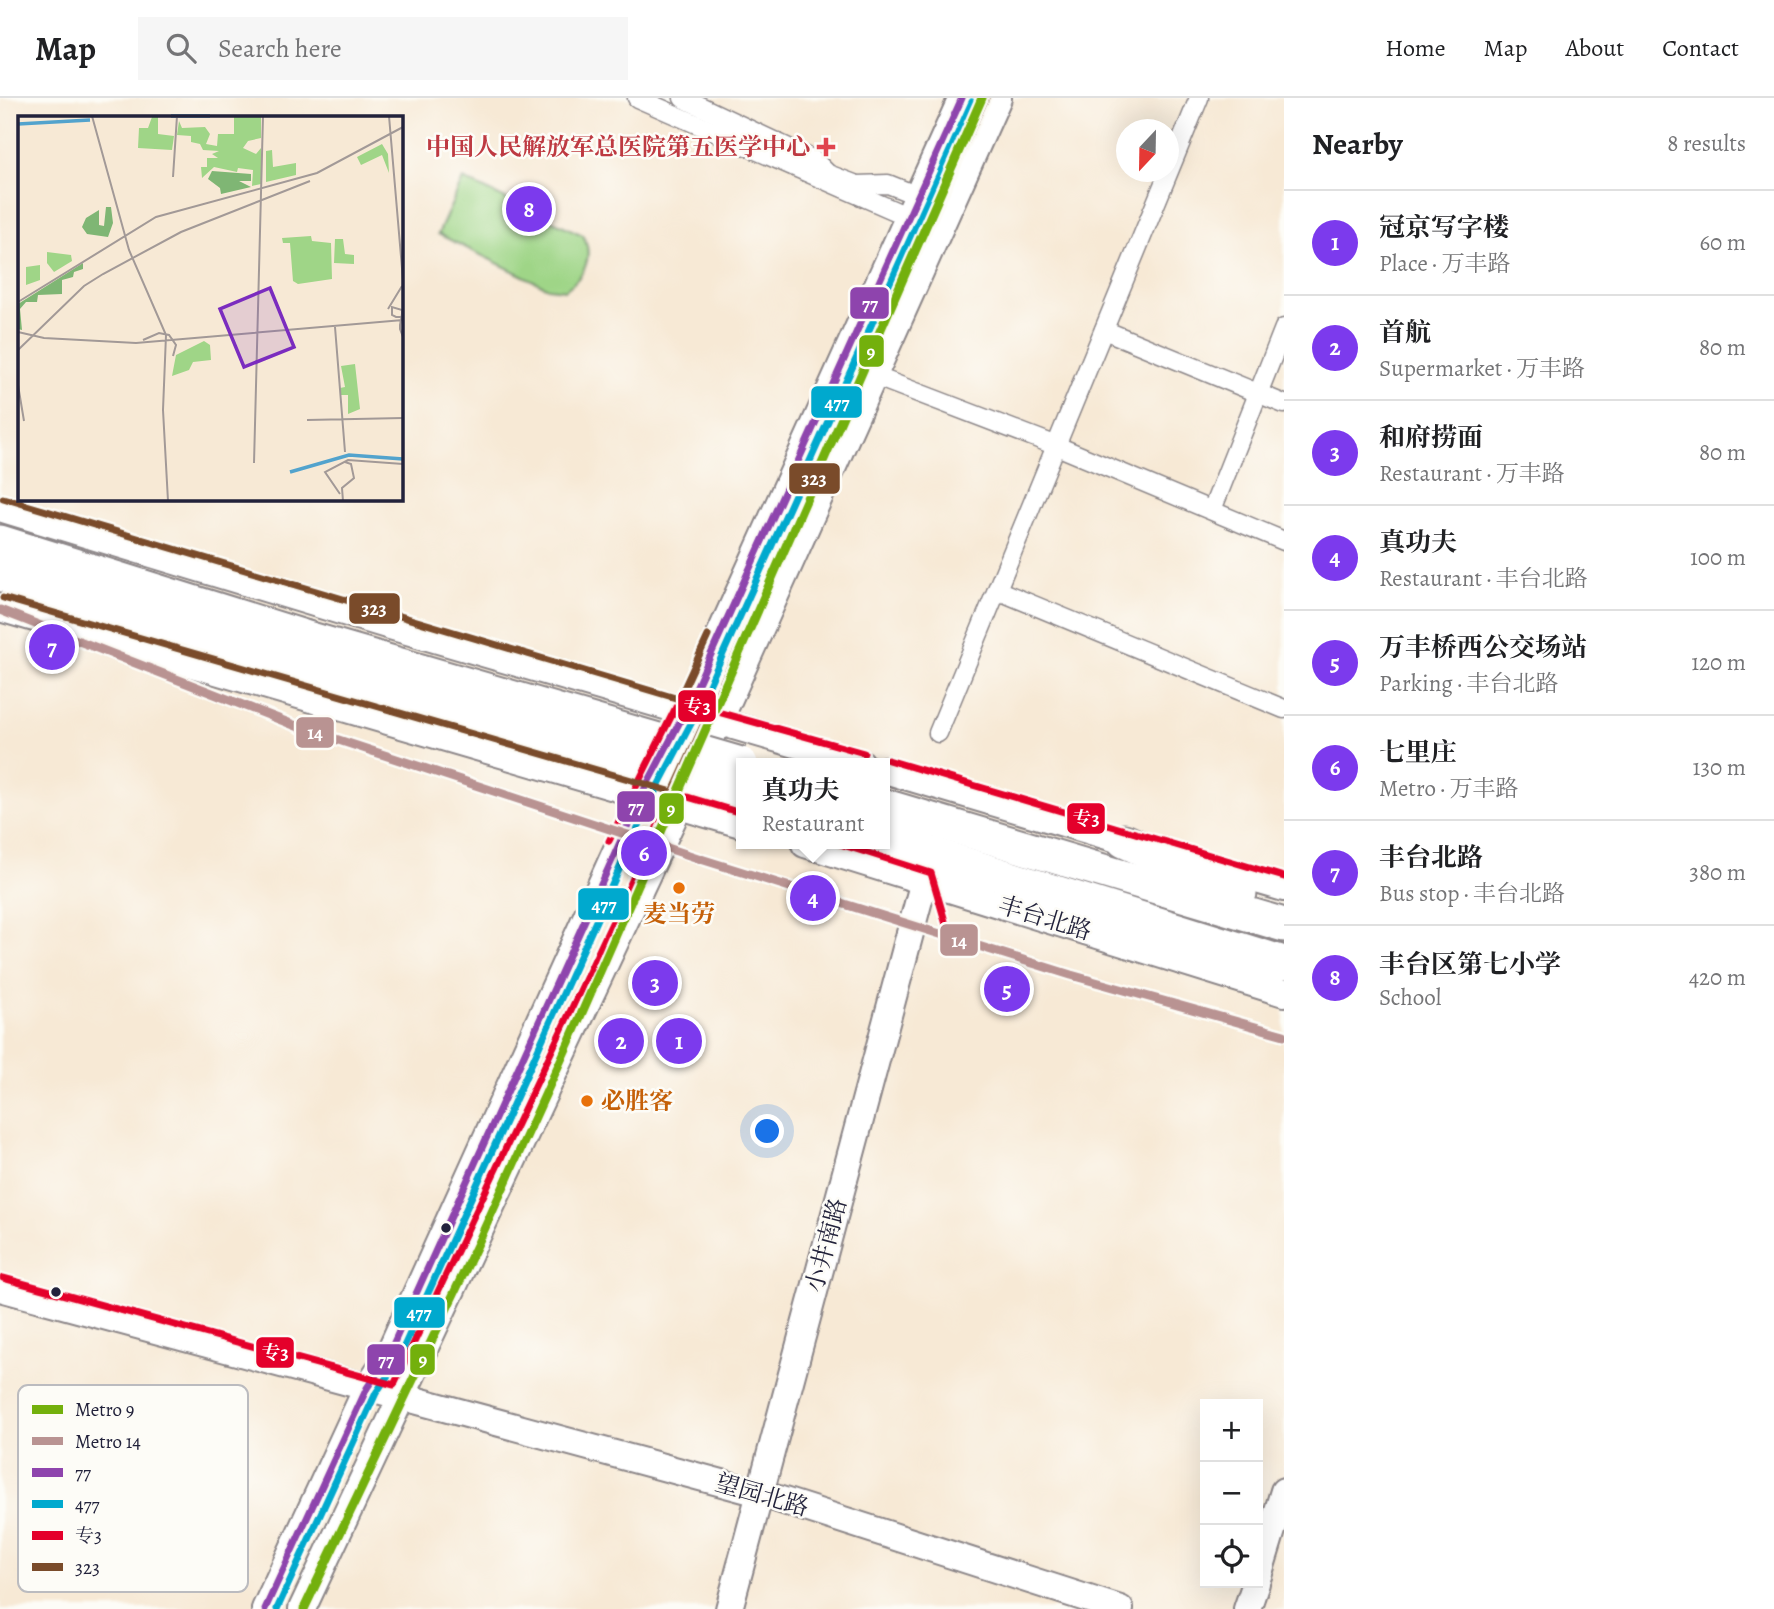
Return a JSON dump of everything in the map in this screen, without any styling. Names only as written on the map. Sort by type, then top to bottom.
[{"type":"highway","points":[[0,542],[299,651],[736,795]]},
{"type":"highway","points":[[0,574],[736,763]]},
{"type":"highway","name":"丰台北路","points":[[890,808],[1002,857],[1284,963]]},
{"type":"highway","name":"丰台北路","points":[[890,840],[1002,857],[1284,925]]},
{"type":"highway","points":[[1124,841],[1284,912]]},
{"type":"street","points":[[637,98],[913,207]]},
{"type":"street","points":[[683,98],[814,160],[828,174],[857,185],[888,184],[913,207]]},
{"type":"street","points":[[265,1609],[367,1388],[392,1346],[641,796],[685,712],[962,98]]},
{"type":"street","points":[[302,1609],[719,721],[998,98]]},
{"type":"street","points":[[938,733],[1199,98]]},
{"type":"street","points":[[1212,510],[1284,328]]},
{"type":"street","points":[[1104,330],[1284,404]]},
{"type":"street","points":[[873,376],[1057,446],[1284,541]]},
{"type":"street","points":[[0,508],[844,758]]},
{"type":"street","points":[[997,590],[1284,709]]},
{"type":"street","points":[[0,608],[736,822]]},
{"type":"street","points":[[890,773],[1284,888]]},
{"type":"street","name":"丰台北路","points":[[828,849],[1284,993]]},
{"type":"street","name":"小井南路","points":[[729,1609],[924,881]]},
{"type":"street","name":"望园北路","points":[[0,1288],[759,1493],[1120,1609]]},
{"type":"street","points":[[1263,1560],[1284,1491]]},
{"type":"street","points":[[1247,1609],[1254,1588]]},
{"type":"green space","points":[[463,179],[583,235],[588,251],[586,266],[578,279],[565,290],[548,288],[438,234]]},
{"type":"metro line","name":"9","points":[[304,1609],[478,1243],[570,1040],[982,98]]},
{"type":"metro line","name":"14","points":[[0,610],[299,727],[704,860],[1071,975],[1284,1035]]},
{"type":"transit line","name":"77","points":[[265,1609],[367,1388],[387,1358],[641,796],[685,712],[962,98]]},
{"type":"transit line","name":"323","points":[[3,598],[673,792],[986,98]]},
{"type":"transit line","name":"477","points":[[277,1609],[376,1393],[397,1362],[650,801],[695,716],[972,102]]},
{"type":"transit line","name":"323","points":[[3,498],[679,699],[708,636]]},
{"type":"transit line","name":"专3","points":[[609,841],[676,707],[682,702],[864,753]]},
{"type":"transit line","name":"专3","points":[[890,761],[1284,877]]},
{"type":"transit line","name":"专3","points":[[3,1278],[394,1385],[670,800],[681,795],[736,812]]},
{"type":"transit line","name":"专3","points":[[856,849],[931,873],[949,935]]},
{"type":"place","name":"中国人民解放军总医院第五医学中心","points":[[826,147]]},
{"type":"place","name":"丰台区第七小学","points":[[529,209]]},
{"type":"place","name":"丰台北路","points":[[52,647]]},
{"type":"place","name":"七里庄","points":[[644,853]]},
{"type":"place","name":"麦当劳","points":[[679,888]]},
{"type":"place","name":"真功夫","points":[[813,898]]},
{"type":"place","name":"和府捞面","points":[[655,983]]},
{"type":"place","name":"万丰桥西公交场站","points":[[1007,989]]},
{"type":"place","name":"首航","points":[[621,1041]]},
{"type":"place","name":"冠京写字楼","points":[[679,1041]]},
{"type":"place","name":"必胜客","points":[[587,1101]]}]
